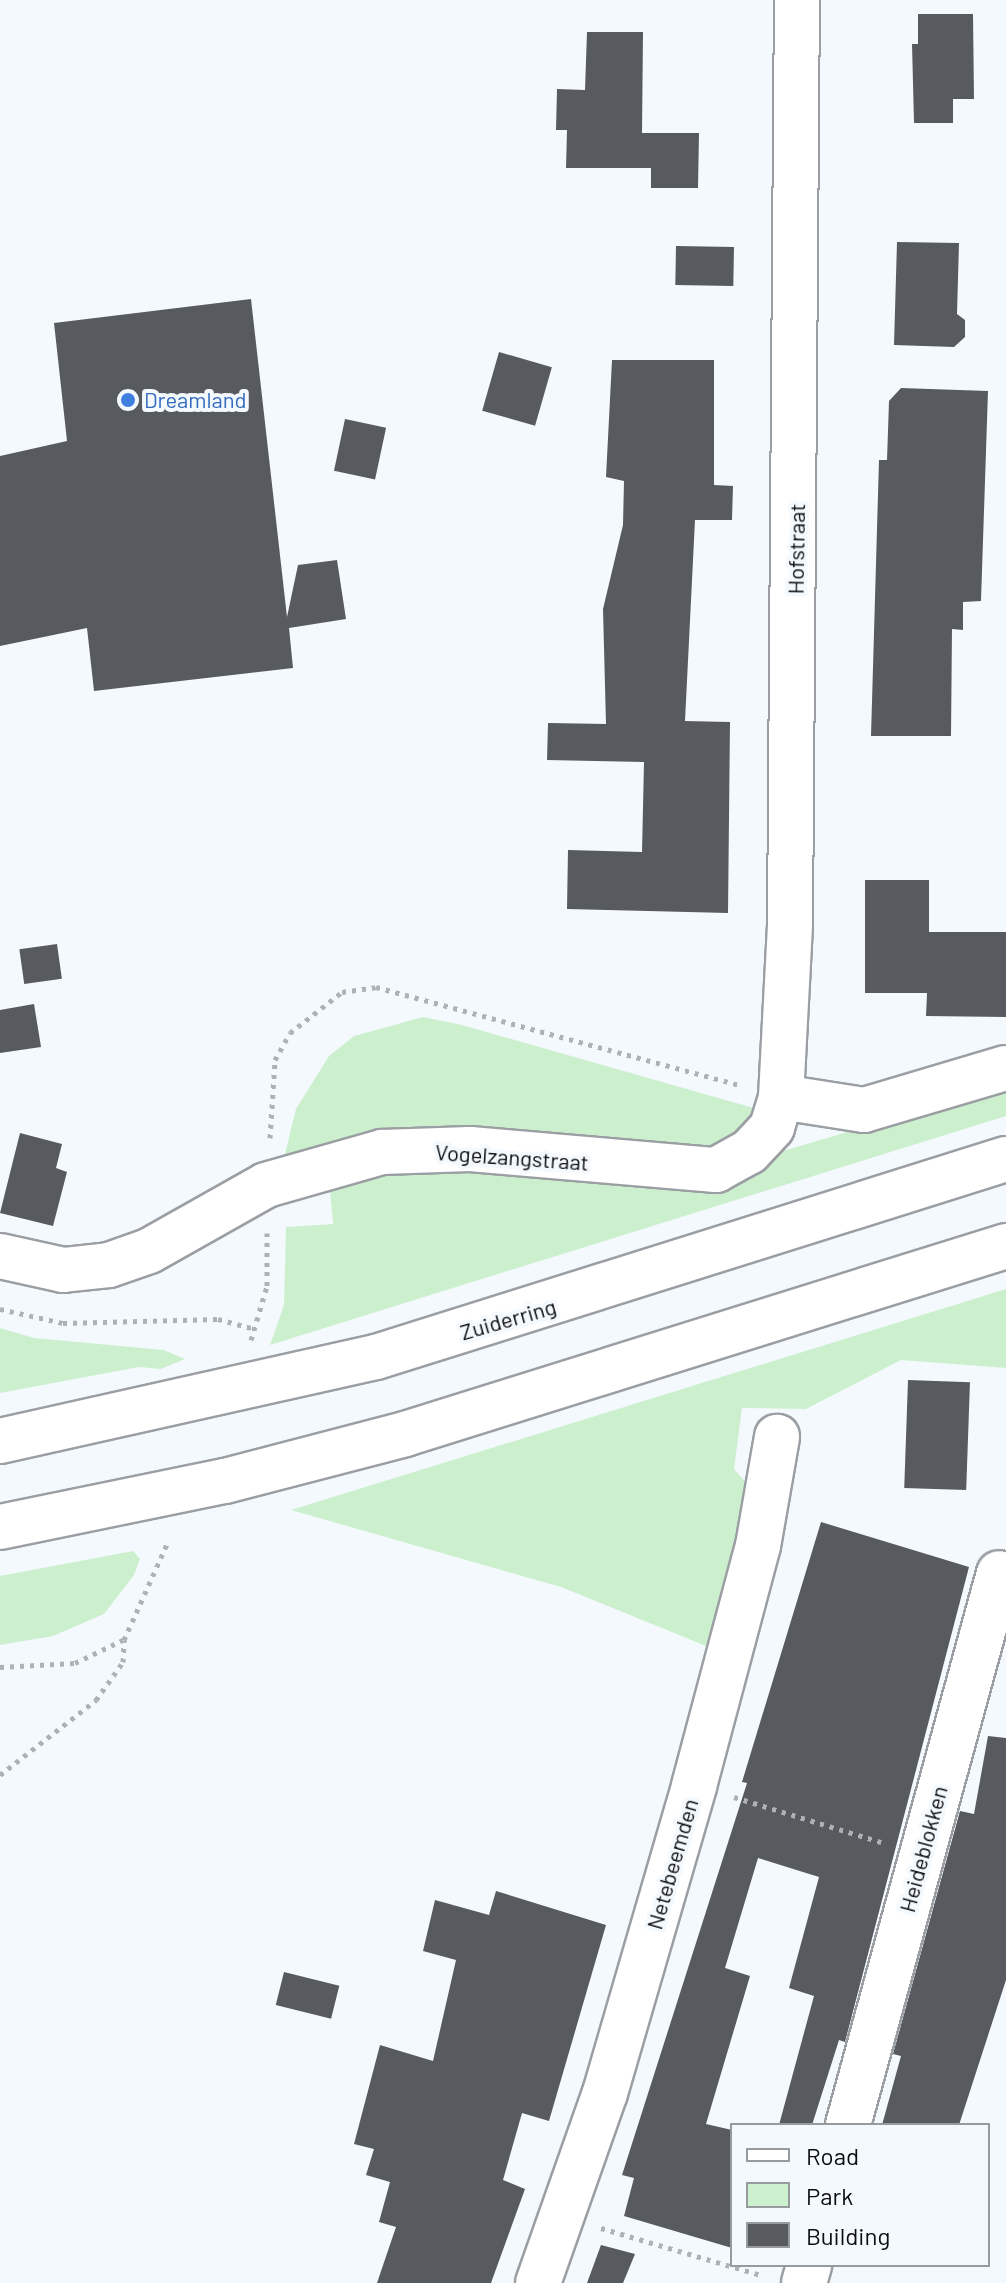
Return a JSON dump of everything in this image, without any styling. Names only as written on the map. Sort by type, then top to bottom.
[{"type":"main road","name":"Hofstraat","points":[[781,1097],[791,860],[797,0]]},
{"type":"main road","points":[[781,1097],[864,1110],[1006,1068]]},
{"type":"main road","name":"Vogelzangstraat","points":[[0,1256],[63,1270],[109,1265],[149,1251],[266,1185],[382,1152],[470,1149],[716,1170],[749,1152],[772,1127],[781,1097]]},
{"type":"main road","name":"Zuiderring","points":[[0,1441],[376,1357],[1006,1159]]},
{"type":"main road","points":[[0,1527],[225,1481],[405,1434],[1006,1246]]},
{"type":"main road","name":"Netebeemden","points":[[538,2283],[605,2093],[694,1786],[758,1546],[777,1437]]},
{"type":"main road","name":"Heideblokken","points":[[849,2123],[999,1573]]},
{"type":"path","points":[[270,1155],[270,1090],[275,1060],[290,1033],[342,992],[376,987],[781,1097]]},
{"type":"path","points":[[251,1341],[267,1286],[267,1227]]},
{"type":"path","points":[[0,1309],[63,1323],[218,1319],[255,1329]]},
{"type":"path","points":[[0,1775],[96,1700],[123,1662],[124,1640],[167,1544]]},
{"type":"path","points":[[0,1667],[75,1663],[124,1640]]},
{"type":"path","points":[[694,1786],[922,1855]]},
{"type":"path","points":[[562,2216],[730,2259]]},
{"type":"path","points":[[760,2267],[795,2276]]},
{"type":"green space","points":[[423,1017],[462,1025],[757,1109],[751,1123],[715,1153],[283,1162],[296,1109],[329,1056],[354,1036]]},
{"type":"green space","points":[[1006,1085],[1006,1116],[270,1345],[284,1305],[286,1227],[333,1224],[329,1180],[397,1169],[773,1154]]},
{"type":"green space","points":[[1006,1289],[1006,1368],[901,1360],[806,1409],[742,1408],[734,1469],[751,1488],[716,1650],[561,1587],[291,1510]]},
{"type":"green space","points":[[0,1328],[34,1338],[164,1350],[185,1359],[161,1369],[139,1367],[0,1393]]},
{"type":"green space","points":[[133,1551],[140,1559],[134,1575],[104,1614],[53,1636],[0,1645],[0,1576]]},
{"type":"building","points":[[918,14],[973,14],[974,99],[953,99],[953,123],[914,123],[912,44],[918,44]]},
{"type":"building","points":[[587,32],[643,32],[642,133],[699,133],[698,188],[651,188],[651,168],[566,168],[567,130],[556,130],[557,89],[585,90]]},
{"type":"building","points":[[897,242],[959,243],[957,314],[965,320],[965,337],[954,347],[894,345]]},
{"type":"building","points":[[676,246],[734,247],[733,286],[675,285]]},
{"type":"building","points":[[251,299],[287,617],[298,565],[337,560],[346,619],[289,628],[293,668],[94,691],[87,628],[0,646],[0,456],[67,441],[54,323]]},
{"type":"building","points":[[499,352],[552,367],[535,426],[482,411]]},
{"type":"building","points":[[612,360],[714,360],[714,485],[733,486],[732,520],[695,520],[685,721],[730,722],[728,913],[567,909],[568,850],[642,852],[644,762],[547,760],[548,723],[606,724],[603,609],[623,525],[624,481],[606,477]]},
{"type":"building","points":[[901,388],[988,391],[981,601],[963,602],[963,630],[952,629],[951,736],[871,736],[879,460],[887,460],[889,401]]},
{"type":"building","points":[[345,419],[386,428],[375,480],[334,471]]},
{"type":"building","points":[[865,880],[929,880],[929,932],[1006,932],[1006,1017],[926,1016],[927,993],[865,993]]},
{"type":"building","points":[[57,944],[62,979],[24,984],[19,949]]},
{"type":"building","points":[[34,1004],[41,1047],[0,1053],[0,1010]]},
{"type":"building","points":[[20,1133],[62,1144],[56,1168],[67,1172],[53,1226],[0,1213]]},
{"type":"building","points":[[908,1380],[970,1382],[966,1490],[904,1488]]},
{"type":"building","points":[[821,1522],[969,1567],[845,2042],[839,2040],[813,2123],[780,2123],[814,1996],[789,1988],[819,1877],[758,1858],[725,1968],[750,1976],[706,2124],[730,2130],[730,2247],[624,2216],[634,2178],[622,2175],[747,1783],[742,1782]]},
{"type":"building","points":[[988,1736],[1006,1738],[1006,1980],[960,2123],[883,2123],[901,2056],[893,2054],[960,1811],[974,1814]]},
{"type":"building","points":[[496,1891],[606,1925],[549,2121],[522,2113],[503,2180],[525,2189],[491,2283],[377,2283],[396,2227],[379,2222],[390,2182],[366,2175],[374,2149],[354,2144],[380,2045],[433,2061],[456,1960],[423,1951],[435,1900],[489,1915]]},
{"type":"building","points":[[284,1972],[339,1986],[331,2019],[276,2005]]},
{"type":"building","points":[[601,2245],[635,2254],[623,2283],[587,2283]]},
{"type":"place","name":"Dreamland","points":[[128,400]]}]
